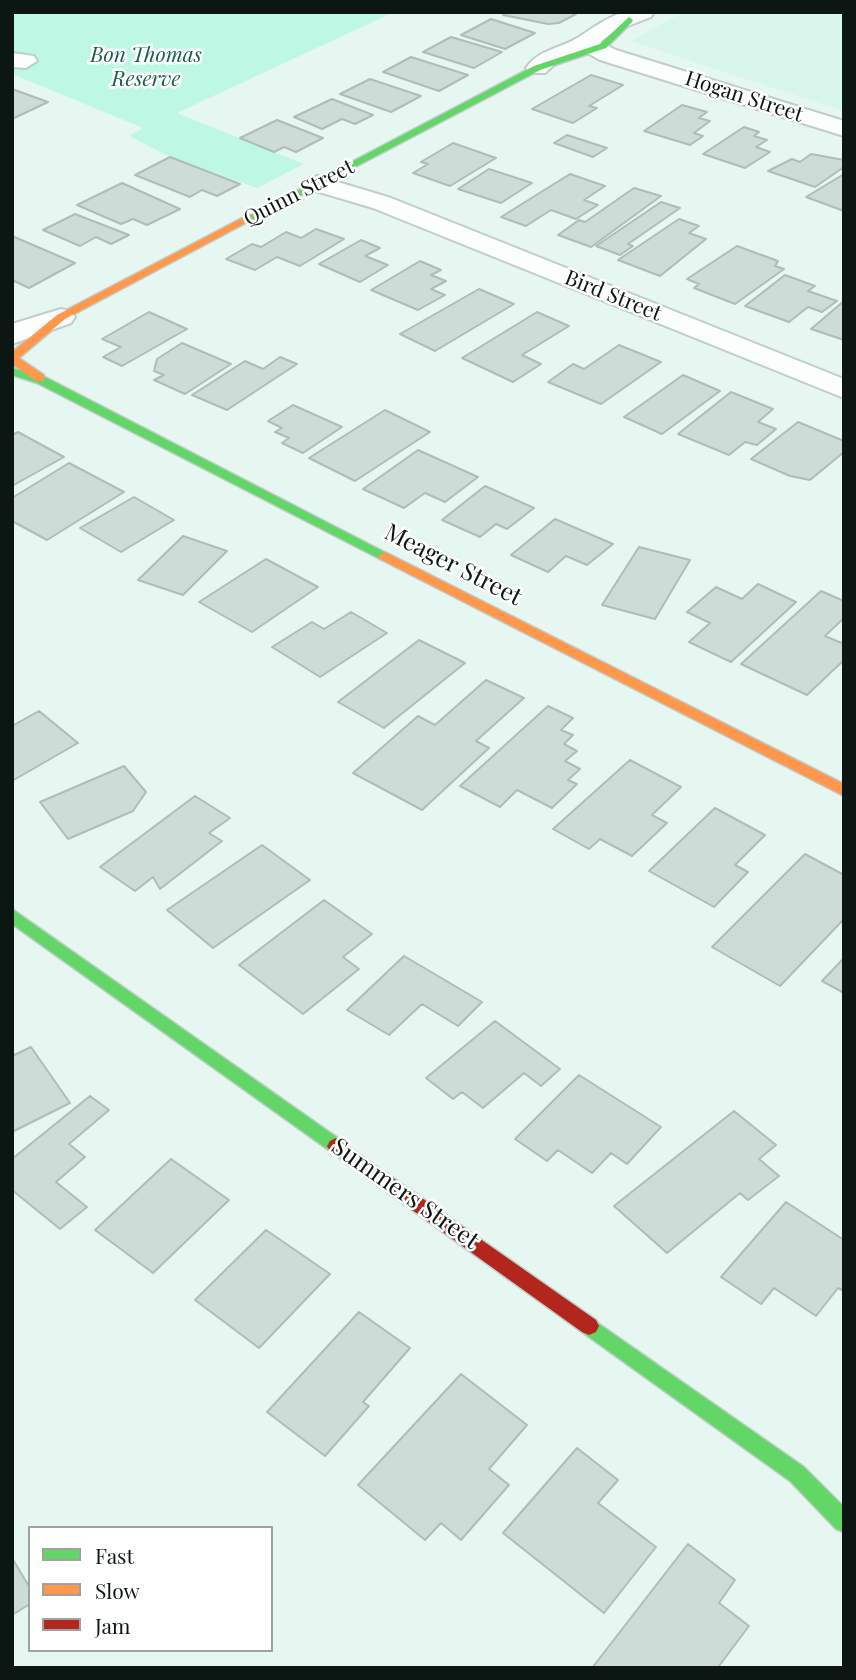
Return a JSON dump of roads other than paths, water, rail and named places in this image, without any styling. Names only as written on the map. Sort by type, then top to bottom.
[{"type":"street","name":"Quinn Street","points":[[12,337],[30,326],[61,317],[324,181],[537,68],[548,58],[594,46],[607,26],[636,16]]},
{"type":"street","name":"Hogan Street","points":[[594,46],[844,129]]},
{"type":"street","name":"Bird Street","points":[[324,181],[844,389]]},
{"type":"street","name":"Quinn Street","points":[[12,358],[61,317]]},
{"type":"street","name":"Meager Street","points":[[12,358],[41,380]]},
{"type":"street","name":"Meager Street","points":[[12,371],[41,380],[844,792]]},
{"type":"street","name":"Summers Street","points":[[12,915],[797,1474],[844,1522]]},
{"type":"street","name":"Summers Street","points":[[797,1474],[844,1492]]},
{"type":"park label","name":"Bon Thomas Reserve","points":[[146,67]]}]
